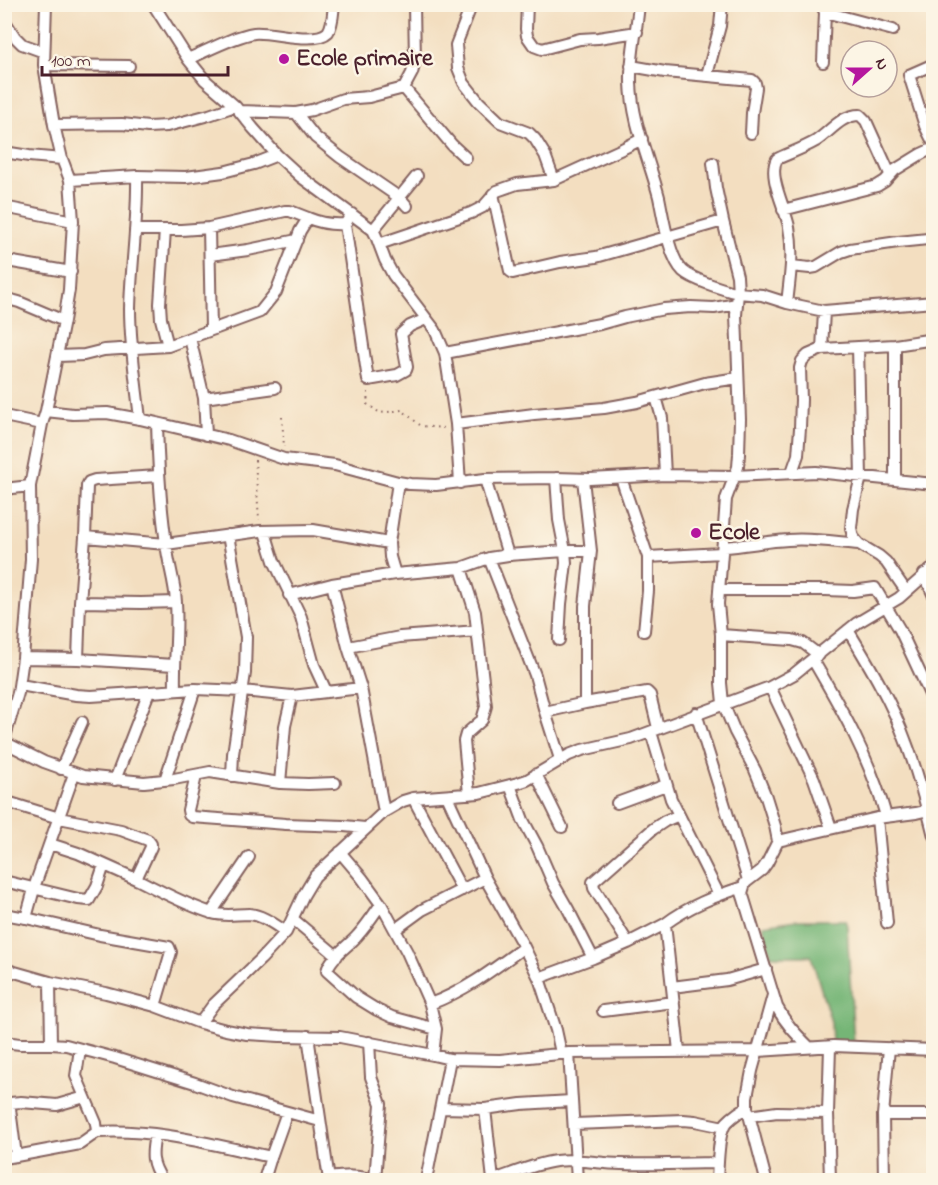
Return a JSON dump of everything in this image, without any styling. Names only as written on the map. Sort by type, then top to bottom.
[{"type":"street","points":[[46,4],[44,65],[54,125],[62,159],[70,180],[73,221],[71,272],[58,356],[30,486],[31,560],[24,658],[20,685],[9,709],[4,741],[62,769],[83,776],[144,782],[196,776],[210,772],[280,783],[335,783]]},
{"type":"street","points":[[153,4],[188,59],[205,80],[238,109],[277,155],[301,177],[373,230],[393,275],[435,330],[445,353],[457,426],[460,483]]},
{"type":"street","points":[[188,59],[245,35],[256,33],[303,38],[321,36],[328,32],[334,4]]},
{"type":"street","points":[[54,125],[167,126],[238,109],[296,113],[343,99],[369,97],[404,88],[415,61],[414,4]]},
{"type":"street","points":[[472,4],[456,45],[458,68],[464,83],[479,102],[500,122],[529,133],[535,139],[545,155],[554,180]]},
{"type":"street","points":[[527,4],[528,36],[534,46],[542,49],[580,39],[637,32]]},
{"type":"street","points":[[639,4],[631,66],[633,107],[659,197],[667,238],[678,264],[684,271],[725,290],[737,299]]},
{"type":"street","points":[[707,75],[720,26],[722,4]]},
{"type":"street","points":[[823,62],[823,8],[893,30]]},
{"type":"street","points":[[4,20],[22,44],[44,52]]},
{"type":"street","points":[[783,210],[877,186],[885,182],[895,170],[933,146],[929,124],[909,75],[933,64]]},
{"type":"street","points":[[44,65],[129,66]]},
{"type":"street","points":[[631,66],[664,72],[752,80],[756,87],[752,133]]},
{"type":"street","points":[[404,88],[452,145],[466,158]]},
{"type":"street","points":[[296,113],[315,137],[339,158],[403,202]]},
{"type":"street","points":[[787,303],[792,251],[789,225],[783,210],[775,174],[774,164],[777,159],[814,142],[843,119],[851,115],[860,115],[866,121],[890,174]]},
{"type":"street","points":[[379,244],[471,213],[483,207],[497,191],[517,184],[554,180],[642,139]]},
{"type":"street","points":[[4,152],[62,159]]},
{"type":"street","points":[[70,180],[137,176],[186,177],[254,164],[277,155]]},
{"type":"street","points":[[539,978],[628,943],[665,924],[692,906],[746,884],[762,870],[778,841],[766,797],[723,703],[721,683],[722,635],[718,604],[719,590],[726,499],[738,466],[740,419],[737,276],[723,221],[713,163]]},
{"type":"street","points":[[137,176],[130,312],[140,419]]},
{"type":"street","points":[[373,230],[403,202],[417,176]]},
{"type":"street","points":[[493,194],[510,271],[513,273],[596,256],[723,221]]},
{"type":"street","points":[[4,207],[73,221]]},
{"type":"street","points":[[135,230],[209,228],[285,211],[318,222],[345,224]]},
{"type":"street","points":[[352,214],[345,224],[368,381],[397,375],[406,370],[401,334],[410,326],[426,319]]},
{"type":"street","points":[[58,356],[84,355],[104,350],[168,346],[260,312],[276,292],[300,231],[308,218]]},
{"type":"street","points":[[209,228],[211,329]]},
{"type":"street","points":[[165,230],[160,304],[161,319],[168,346]]},
{"type":"street","points":[[791,266],[816,267],[850,249],[928,239]]},
{"type":"street","points":[[210,255],[297,240]]},
{"type":"street","points":[[7,261],[71,272]]},
{"type":"street","points":[[445,353],[600,324],[664,309],[714,308],[737,299],[762,295],[824,311],[933,302]]},
{"type":"street","points":[[4,298],[64,321]]},
{"type":"street","points":[[822,349],[824,311]]},
{"type":"street","points":[[190,338],[204,398],[206,435]]},
{"type":"street","points":[[792,472],[798,455],[800,368],[802,361],[808,355],[822,349],[895,345],[933,339]]},
{"type":"street","points":[[895,345],[895,480]]},
{"type":"street","points":[[858,348],[861,477],[853,508],[851,528],[853,537],[859,544],[886,562],[906,591]]},
{"type":"street","points":[[457,426],[534,414],[604,408],[656,397],[705,382],[738,378]]},
{"type":"street","points":[[204,398],[276,388]]},
{"type":"street","points":[[656,397],[662,418],[664,475]]},
{"type":"street","points":[[46,411],[73,414],[107,413],[140,419],[229,440],[284,459],[335,465],[398,482],[436,484],[485,479],[583,479],[664,475],[734,476],[816,472],[933,484]]},
{"type":"street","points":[[4,416],[42,424]]},
{"type":"street","points":[[157,423],[158,476],[176,602],[175,690]]},
{"type":"street","points":[[78,659],[87,486],[95,480],[158,476]]},
{"type":"street","points":[[556,478],[559,520],[566,563],[559,640]]},
{"type":"street","points":[[621,478],[648,557],[648,591],[644,631]]},
{"type":"street","points":[[485,479],[508,555]]},
{"type":"street","points":[[583,479],[591,551],[585,606],[585,703]]},
{"type":"street","points":[[395,573],[388,543],[398,482]]},
{"type":"street","points":[[4,489],[30,486]]},
{"type":"street","points":[[85,537],[166,544],[262,531],[313,530],[388,543]]},
{"type":"street","points":[[262,531],[289,595],[301,617],[314,665],[326,691]]},
{"type":"street","points":[[228,535],[246,637],[245,673],[232,776]]},
{"type":"street","points":[[648,557],[722,550],[798,539],[859,544]]},
{"type":"street","points":[[289,595],[332,584],[395,573],[461,568],[489,558],[508,555],[591,551]]},
{"type":"street","points":[[489,558],[535,675],[560,759]]},
{"type":"street","points":[[461,568],[475,612],[486,706],[482,720],[465,737],[464,741],[469,794]]},
{"type":"street","points":[[200,1023],[213,1005],[286,932],[315,876],[384,812],[403,801],[414,798],[469,794],[527,780],[560,759],[582,750],[655,730],[770,687],[794,674],[848,630],[906,591],[929,570]]},
{"type":"street","points":[[929,570],[933,596]]},
{"type":"street","points":[[332,584],[361,688],[384,812]]},
{"type":"street","points":[[719,590],[853,591],[873,588],[877,590],[900,630],[933,703]]},
{"type":"street","points":[[80,602],[176,602]]},
{"type":"street","points":[[848,630],[882,688],[905,740],[930,810],[933,836]]},
{"type":"street","points":[[348,647],[400,638],[477,631]]},
{"type":"street","points":[[722,635],[792,640],[803,643],[816,657],[858,740],[879,789],[887,923]]},
{"type":"street","points":[[24,658],[174,665]]},
{"type":"street","points":[[20,685],[92,696],[175,690],[242,691],[292,696],[361,688]]},
{"type":"street","points":[[770,687],[807,762],[831,828]]},
{"type":"street","points":[[165,780],[195,690]]},
{"type":"street","points":[[115,780],[149,692]]},
{"type":"street","points":[[546,712],[647,692],[650,695],[655,730],[671,799],[718,895]]},
{"type":"street","points":[[280,783],[285,726],[292,696]]},
{"type":"street","points":[[696,713],[746,884],[742,893],[773,995],[789,1027],[809,1047]]},
{"type":"street","points":[[62,769],[82,722]]},
{"type":"street","points":[[26,918],[74,774]]},
{"type":"street","points":[[536,774],[562,827]]},
{"type":"street","points":[[196,776],[188,810],[192,817],[366,828]]},
{"type":"street","points":[[617,803],[666,784]]},
{"type":"street","points":[[510,785],[523,820],[537,846],[552,883],[593,958]]},
{"type":"street","points":[[447,796],[485,878],[539,978],[565,1053],[574,1124],[577,1180]]},
{"type":"street","points":[[414,798],[462,890]]},
{"type":"street","points":[[4,801],[59,818],[121,830],[148,840],[151,847],[136,879]]},
{"type":"street","points":[[778,841],[881,817],[930,810]]},
{"type":"street","points":[[628,943],[594,888],[593,882],[653,830],[679,815]]},
{"type":"street","points":[[50,844],[78,853],[211,913],[229,916],[257,915],[286,932]]},
{"type":"street","points":[[340,852],[381,904],[396,929],[430,1004],[436,1029],[433,1055]]},
{"type":"street","points":[[211,913],[249,857]]},
{"type":"street","points":[[4,881],[89,900],[97,886],[104,865]]},
{"type":"street","points":[[396,929],[422,909],[485,878]]},
{"type":"street","points":[[381,904],[358,936],[326,969],[356,997],[384,1014],[436,1029]]},
{"type":"street","points":[[4,915],[169,947],[171,952],[155,1006]]},
{"type":"street","points":[[293,919],[337,956]]},
{"type":"street","points":[[665,924],[679,1051]]},
{"type":"street","points":[[430,1004],[450,997],[470,985],[524,947]]},
{"type":"street","points":[[4,969],[155,1006],[226,1030],[247,1034],[340,1037],[450,1059],[500,1060],[565,1053],[758,1051],[809,1047],[933,1050]]},
{"type":"street","points":[[672,987],[727,980],[766,969]]},
{"type":"street","points":[[50,982],[51,1044]]},
{"type":"street","points":[[766,1180],[748,1111],[747,1097],[773,995]]},
{"type":"street","points":[[603,1011],[674,1002]]},
{"type":"street","points":[[308,1036],[328,1179],[349,1175],[375,1180],[381,1104],[371,1077],[369,1042]]},
{"type":"street","points":[[4,1042],[51,1044],[80,1049],[195,1083],[233,1097],[320,1121]]},
{"type":"street","points":[[830,1047],[828,1113],[830,1180]]},
{"type":"street","points":[[884,1180],[883,1115],[889,1048]]},
{"type":"street","points":[[80,1049],[76,1076],[96,1123],[97,1132]]},
{"type":"street","points":[[426,1180],[450,1059]]},
{"type":"street","points":[[16,1156],[10,1104],[21,1102],[57,1105],[86,1097]]},
{"type":"street","points":[[441,1108],[485,1109],[571,1101]]},
{"type":"street","points":[[485,1109],[493,1180],[526,1168],[557,1161],[577,1160],[632,1165],[718,1163]]},
{"type":"street","points":[[717,1180],[721,1134],[729,1120],[748,1111],[828,1113]]},
{"type":"street","points":[[264,1180],[287,1112]]},
{"type":"street","points":[[883,1115],[933,1114]]},
{"type":"street","points":[[574,1124],[683,1120],[723,1127]]},
{"type":"street","points":[[4,1158],[80,1144],[97,1132],[154,1135],[271,1157]]},
{"type":"street","points":[[154,1135],[152,1159],[156,1172],[162,1180]]},
{"type":"path","points":[[368,381],[367,404],[380,413],[402,410],[421,426],[457,426]]},
{"type":"path","points":[[282,417],[284,459]]},
{"type":"path","points":[[254,448],[262,531]]},
{"type":"green space","points":[[796,920],[845,920],[854,1044],[832,1044],[831,1022],[811,956],[771,956],[763,925]]},
{"type":"place","name":"Ecole primaire","points":[[284,59]]},
{"type":"place","name":"Ecole","points":[[696,533]]}]
